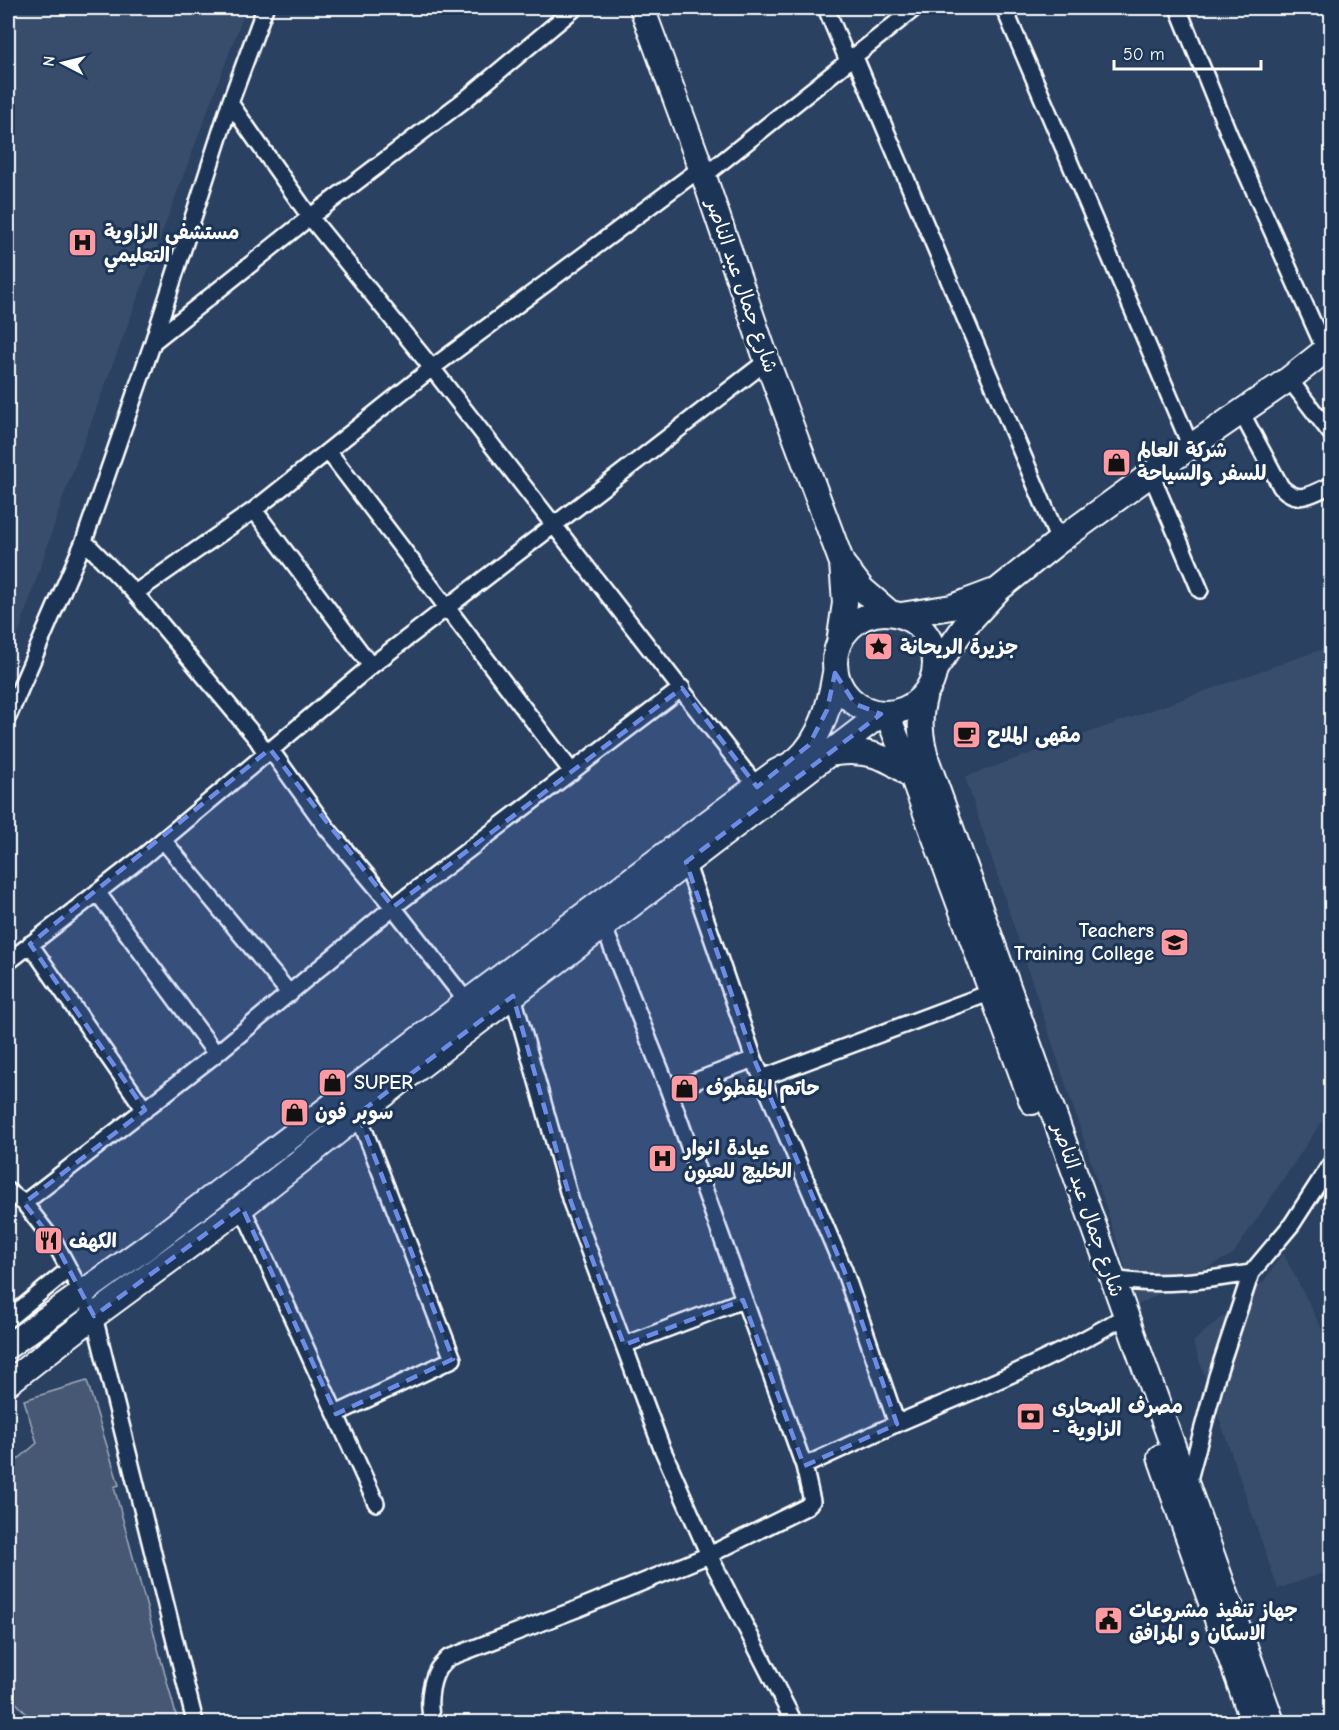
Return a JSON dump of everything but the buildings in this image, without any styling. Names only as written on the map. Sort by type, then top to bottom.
[{"type":"main road","name":"شارع جمال عبد الناصر","points":[[642,8],[702,172],[767,361],[842,563],[862,590],[895,614]]},
{"type":"main road","points":[[935,669],[965,626],[999,588],[1059,541],[1289,379],[1328,348]]},
{"type":"main road","name":"شارع جمال عبد الناصر","points":[[839,643],[844,603],[842,563]]},
{"type":"main road","points":[[8,1346],[80,1292],[144,1249],[467,1002],[757,787],[797,760],[809,745],[827,710],[839,643],[851,626],[879,613],[895,614],[952,607],[999,588]]},
{"type":"main road","points":[[835,672],[842,690],[862,709],[884,714],[904,710],[920,701],[930,686],[935,669],[935,657],[927,636],[920,627],[895,614]]},
{"type":"main road","name":"شارع جمال عبد الناصر","points":[[925,694],[919,726],[927,761],[1104,1252],[1112,1279],[1119,1319],[1178,1507],[1253,1722]]},
{"type":"main road","name":"شارع جمال عبد الناصر","points":[[884,714],[913,778],[992,992],[1119,1319],[1187,1484],[1272,1722]]},
{"type":"main road","points":[[8,1383],[94,1316],[242,1207],[358,1114],[603,925],[884,714]]},
{"type":"main road","points":[[829,754],[852,752],[874,754],[889,759],[913,778]]},
{"type":"street","points":[[8,717],[84,541],[153,342],[230,103],[266,8]]},
{"type":"street","points":[[153,342],[310,217],[467,98],[575,8]]},
{"type":"street","points":[[826,8],[851,58],[1059,541]]},
{"type":"street","points":[[135,593],[254,510],[432,368],[702,172],[915,8]]},
{"type":"street","points":[[1004,8],[1191,447]]},
{"type":"street","points":[[1178,8],[1229,134],[1328,348]]},
{"type":"street","points":[[230,103],[310,217],[432,368],[757,787]]},
{"type":"street","points":[[8,962],[163,840],[371,666],[767,361]]},
{"type":"street","points":[[1289,379],[1332,435]]},
{"type":"street","points":[[1241,412],[1281,487],[1291,496],[1303,497],[1332,485]]},
{"type":"street","points":[[328,451],[572,772]]},
{"type":"street","points":[[1151,474],[1200,590]]},
{"type":"street","points":[[254,510],[371,666]]},
{"type":"street","points":[[84,541],[135,593],[268,751],[467,1002]]},
{"type":"street","points":[[24,1203],[216,1054],[393,907],[682,688]]},
{"type":"street","points":[[163,840],[290,994]]},
{"type":"street","points":[[686,862],[753,1059],[844,1270],[897,1424]]},
{"type":"street","points":[[97,892],[216,1054]]},
{"type":"street","points":[[434,1722],[431,1716],[430,1693],[438,1669],[448,1658],[709,1555],[806,1507],[812,1501],[804,1466],[669,1091],[603,925]]},
{"type":"street","points":[[30,944],[145,1110]]},
{"type":"street","points":[[762,1078],[992,992]]},
{"type":"street","points":[[513,996],[571,1202],[661,1446],[709,1555],[788,1721]]},
{"type":"street","points":[[669,1091],[753,1059]]},
{"type":"street","points":[[336,1414],[453,1359],[358,1114]]},
{"type":"street","points":[[1178,1507],[1251,1273],[1292,1224],[1332,1162]]},
{"type":"street","points":[[8,1191],[24,1203],[55,1243],[94,1316],[195,1722]]},
{"type":"street","points":[[242,1207],[376,1503]]},
{"type":"street","points":[[8,1320],[68,1270]]},
{"type":"street","points":[[1112,1279],[1165,1284],[1188,1283],[1251,1273]]},
{"type":"street","points":[[624,1345],[743,1300]]},
{"type":"street","points":[[804,1466],[999,1381],[1082,1341],[1119,1319]]},
{"type":"highlighted area","points":[[835,673],[855,704],[881,714],[686,862],[754,1059],[844,1270],[897,1424],[804,1466],[743,1300],[624,1345],[571,1202],[513,996],[358,1114],[453,1359],[336,1414],[242,1207],[94,1316],[55,1243],[24,1203],[145,1110],[30,944],[270,749],[393,907],[682,688],[757,787],[809,745],[827,710]]},
{"type":"shaded area","name":"مستشفى الزاوية التعليمي","points":[[8,8],[246,8],[64,495],[8,665]]},
{"type":"shaded area","name":"Teachers Training College","points":[[1331,646],[1331,1108],[1233,1254],[1138,1305],[965,777]]},
{"type":"shaded area","points":[[1283,1253],[1326,1337],[1331,1353],[1331,1570],[1278,1589],[1193,1342],[1264,1281]]},
{"type":"shaded area","points":[[87,1381],[119,1485],[114,1487],[178,1722],[34,1722],[8,1694],[8,1468],[37,1443],[24,1400]]},
{"type":"place","name":"مستشفى الزاوية التعليمي","points":[[83,243]]},
{"type":"place","name":"شركة العالم للسفر والسياحة","points":[[1116,462]]},
{"type":"place","name":"جزيرة الريحانة","points":[[879,647]]},
{"type":"place","name":"مقهى الملاح","points":[[966,735]]},
{"type":"place","name":"Teachers Training College","points":[[1175,942]]},
{"type":"place","name":"SUPER","points":[[333,1082]]},
{"type":"place","name":"حاتم المقطوف","points":[[685,1088]]},
{"type":"place","name":"سوبر فون","points":[[294,1112]]},
{"type":"place","name":"عيادة انوار الخليج للعيون","points":[[663,1159]]},
{"type":"place","name":"الكهف","points":[[48,1241]]},
{"type":"place","name":"مصرف الصحارى - الزاوية","points":[[1031,1417]]},
{"type":"place","name":"جهاز تنفيذ مشروعات الاسكان و المرافق","points":[[1108,1621]]}]
